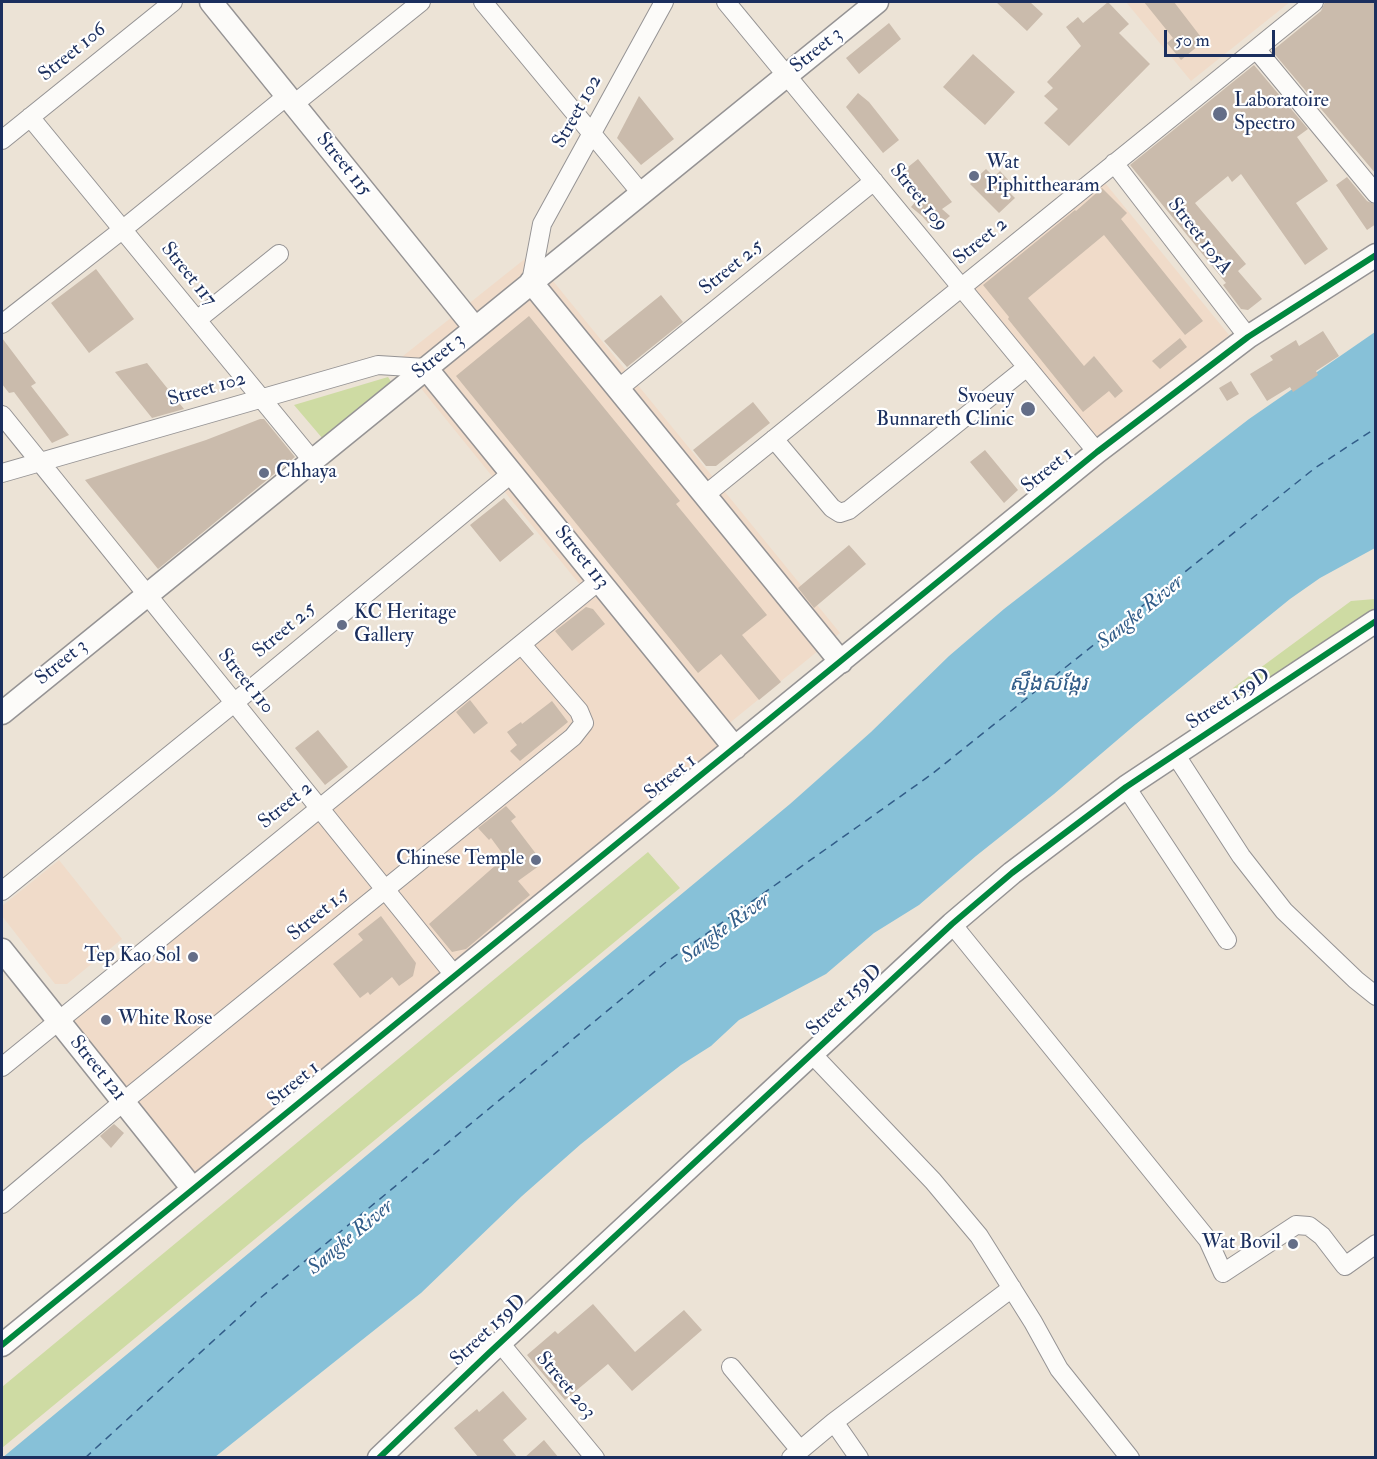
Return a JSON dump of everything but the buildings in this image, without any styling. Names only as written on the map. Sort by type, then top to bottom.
[{"type":"street","name":"Street 106","points":[[2,140],[173,2]]},
{"type":"street","name":"Street 115","points":[[211,2],[475,328]]},
{"type":"street","points":[[2,324],[290,100],[421,2]]},
{"type":"street","points":[[483,2],[641,193]]},
{"type":"street","name":"Street 102","points":[[531,282],[542,224],[664,2]]},
{"type":"street","name":"Street 109","points":[[726,2],[1097,452]]},
{"type":"street","name":"Street 3","points":[[2,713],[877,2]]},
{"type":"street","name":"Street 2","points":[[705,495],[1314,2]]},
{"type":"street","points":[[1256,49],[1376,194]]},
{"type":"street","name":"Street 117","points":[[30,117],[312,460]]},
{"type":"street","name":"Street 105A","points":[[1114,164],[1248,337]]},
{"type":"street","name":"Street 2.5","points":[[618,389],[874,182]]},
{"type":"street","points":[[197,320],[279,254]]},
{"type":"street","name":"Street 1","points":[[2,1345],[1097,452],[1248,337],[1376,255]]},
{"type":"street","points":[[531,282],[841,662]]},
{"type":"street","name":"Street 102","points":[[2,473],[378,365],[426,368]]},
{"type":"street","points":[[774,439],[832,508],[840,513],[849,510],[1027,366]]},
{"type":"street","name":"Street 113","points":[[426,368],[735,748]]},
{"type":"street","name":"Street 110","points":[[2,416],[455,976]]},
{"type":"street","name":"Street 2.5","points":[[2,891],[512,473]]},
{"type":"street","name":"Street 2","points":[[2,1066],[600,580]]},
{"type":"street","name":"Street 159D","points":[[380,1458],[500,1343],[952,924],[1012,873],[1126,787],[1376,621]]},
{"type":"street","name":"Street 1.5","points":[[2,1204],[123,1102],[573,737],[584,723],[579,711],[522,645]]},
{"type":"street","points":[[1175,754],[1241,856],[1284,910],[1356,980],[1376,996]]},
{"type":"street","points":[[1126,787],[1227,940]]},
{"type":"street","points":[[952,924],[1208,1240],[1223,1273],[1296,1225],[1309,1226],[1322,1236],[1345,1266],[1376,1244]]},
{"type":"street","name":"Street 121","points":[[2,950],[193,1189]]},
{"type":"street","points":[[812,1054],[933,1181],[979,1236],[1059,1369],[1130,1458]]},
{"type":"street","points":[[731,1367],[796,1454],[834,1422],[1012,1288]]},
{"type":"street","name":"Street 203","points":[[500,1343],[595,1458]]},
{"type":"street","points":[[834,1422],[860,1458]]},
{"type":"shaded area","points":[[1126,2],[1290,2],[1191,81]]},
{"type":"shaded area","points":[[1101,178],[1229,335],[1098,442],[970,285]]},
{"type":"shaded area","points":[[531,254],[840,633],[721,730],[735,748],[193,1189],[58,1020],[585,591],[398,360]]},
{"type":"shaded area","points":[[59,860],[122,939],[67,984],[55,984],[2,916],[2,906]]},
{"type":"green space","points":[[388,377],[392,383],[323,439],[294,405]]},
{"type":"green space","points":[[1375,599],[1375,608],[1243,699],[1233,688],[1351,601]]},
{"type":"green space","points":[[648,852],[680,888],[2,1448],[2,1387]]},
{"type":"water","name":"ស្ទឹងសង្កែរ","points":[[1375,332],[1375,548],[1320,578],[1290,599],[919,905],[874,933],[826,974],[739,1020],[711,1046],[650,1089],[581,1144],[522,1196],[421,1293],[215,1457],[2,1458],[790,804],[871,732],[949,656],[1004,609],[1249,419]]},
{"type":"ferry route","points":[[85,1458],[259,1299],[665,963],[932,774],[1315,468],[1376,428]]},
{"type":"cycle path","points":[[2,1345],[1097,452],[1248,337],[1376,255]]},
{"type":"cycle path","points":[[379,1458],[489,1353],[952,924],[1012,873],[1126,787],[1376,621]]},
{"type":"place","name":"Laboratoire Spectro","points":[[1220,114]]},
{"type":"place","name":"Wat Piphitthearam","points":[[974,176]]},
{"type":"place","name":"Svoeuy Bunnareth Clinic","points":[[1028,409]]},
{"type":"place","name":"Chhaya","points":[[264,473]]},
{"type":"place","name":"KC Heritage Gallery","points":[[342,625]]},
{"type":"place","name":"Chinese Temple","points":[[536,860]]},
{"type":"place","name":"Tep Kao Sol","points":[[193,957]]},
{"type":"place","name":"White Rose","points":[[106,1020]]},
{"type":"place","name":"Wat Bovil","points":[[1293,1244]]},
{"type":"water label","name":"Sangke River","points":[[1141,613]]},
{"type":"water label","name":"Sangke River","points":[[726,929]]},
{"type":"water label","name":"Sangke River","points":[[351,1238]]}]
